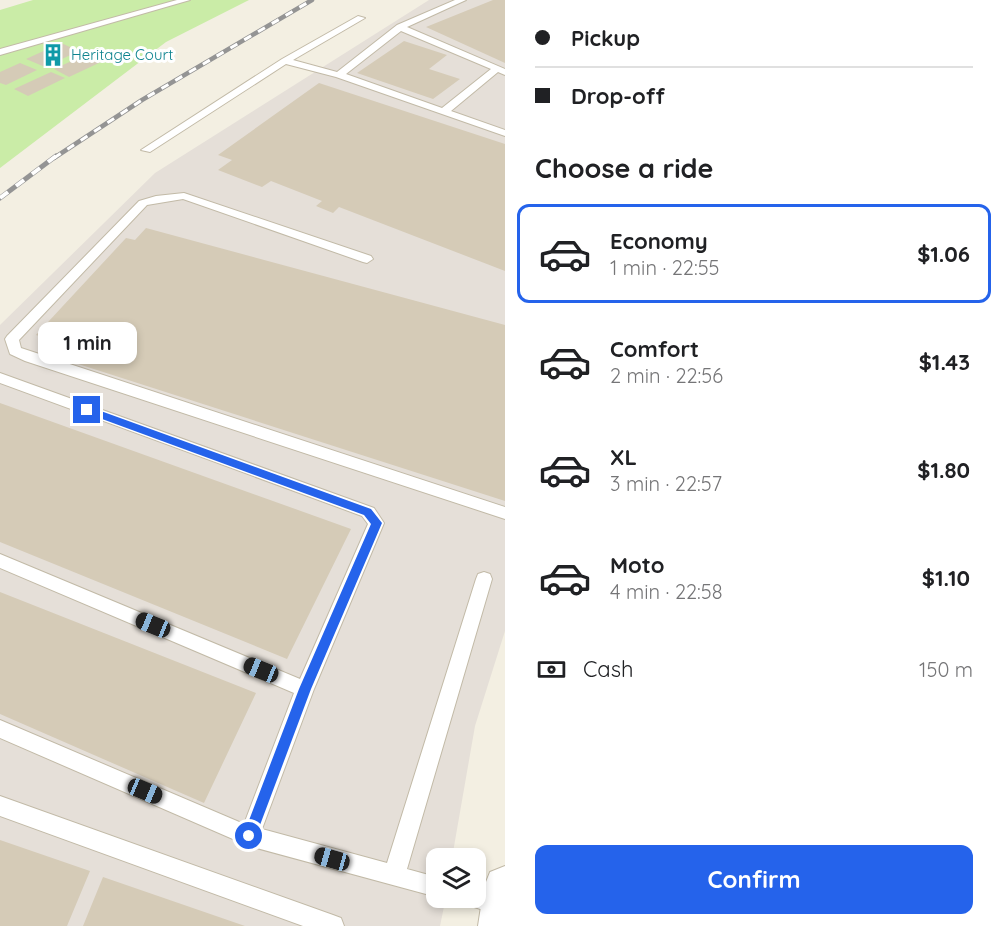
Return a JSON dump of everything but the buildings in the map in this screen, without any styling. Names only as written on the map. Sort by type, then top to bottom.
[{"type":"lane","points":[[0,52],[186,0]]},
{"type":"lane","points":[[339,75],[400,27],[462,0]]},
{"type":"lane","points":[[146,150],[285,61],[361,18]]},
{"type":"lane","points":[[400,27],[501,70]]},
{"type":"lane","points":[[285,61],[339,75],[505,133]]},
{"type":"lane","points":[[444,111],[501,70]]},
{"type":"lane","points":[[367,259],[184,196],[156,199],[143,203],[12,339],[15,351],[30,358],[505,513]]},
{"type":"lane","points":[[0,378],[368,512],[376,523],[305,689],[249,836]]},
{"type":"lane","points":[[0,561],[305,689]]},
{"type":"lane","points":[[394,876],[484,579]]},
{"type":"lane","points":[[0,729],[249,836],[426,884]]},
{"type":"lane","points":[[0,806],[333,926]]},
{"type":"shaded area","points":[[429,0],[505,0],[505,631],[475,726],[454,848],[426,848],[426,908],[444,908],[440,926],[0,926],[0,325],[155,173]]},
{"type":"green space","points":[[33,0],[249,0],[166,42],[0,168],[0,10]]},
{"type":"railway","points":[[54,158],[142,100],[312,0]]},
{"type":"railway","points":[[0,198],[56,156]]},
{"type":"place","name":"Heritage Court","points":[[53,55]]},
{"type":"route","points":[[87,410],[368,512],[376,523],[305,689],[249,836]]}]
